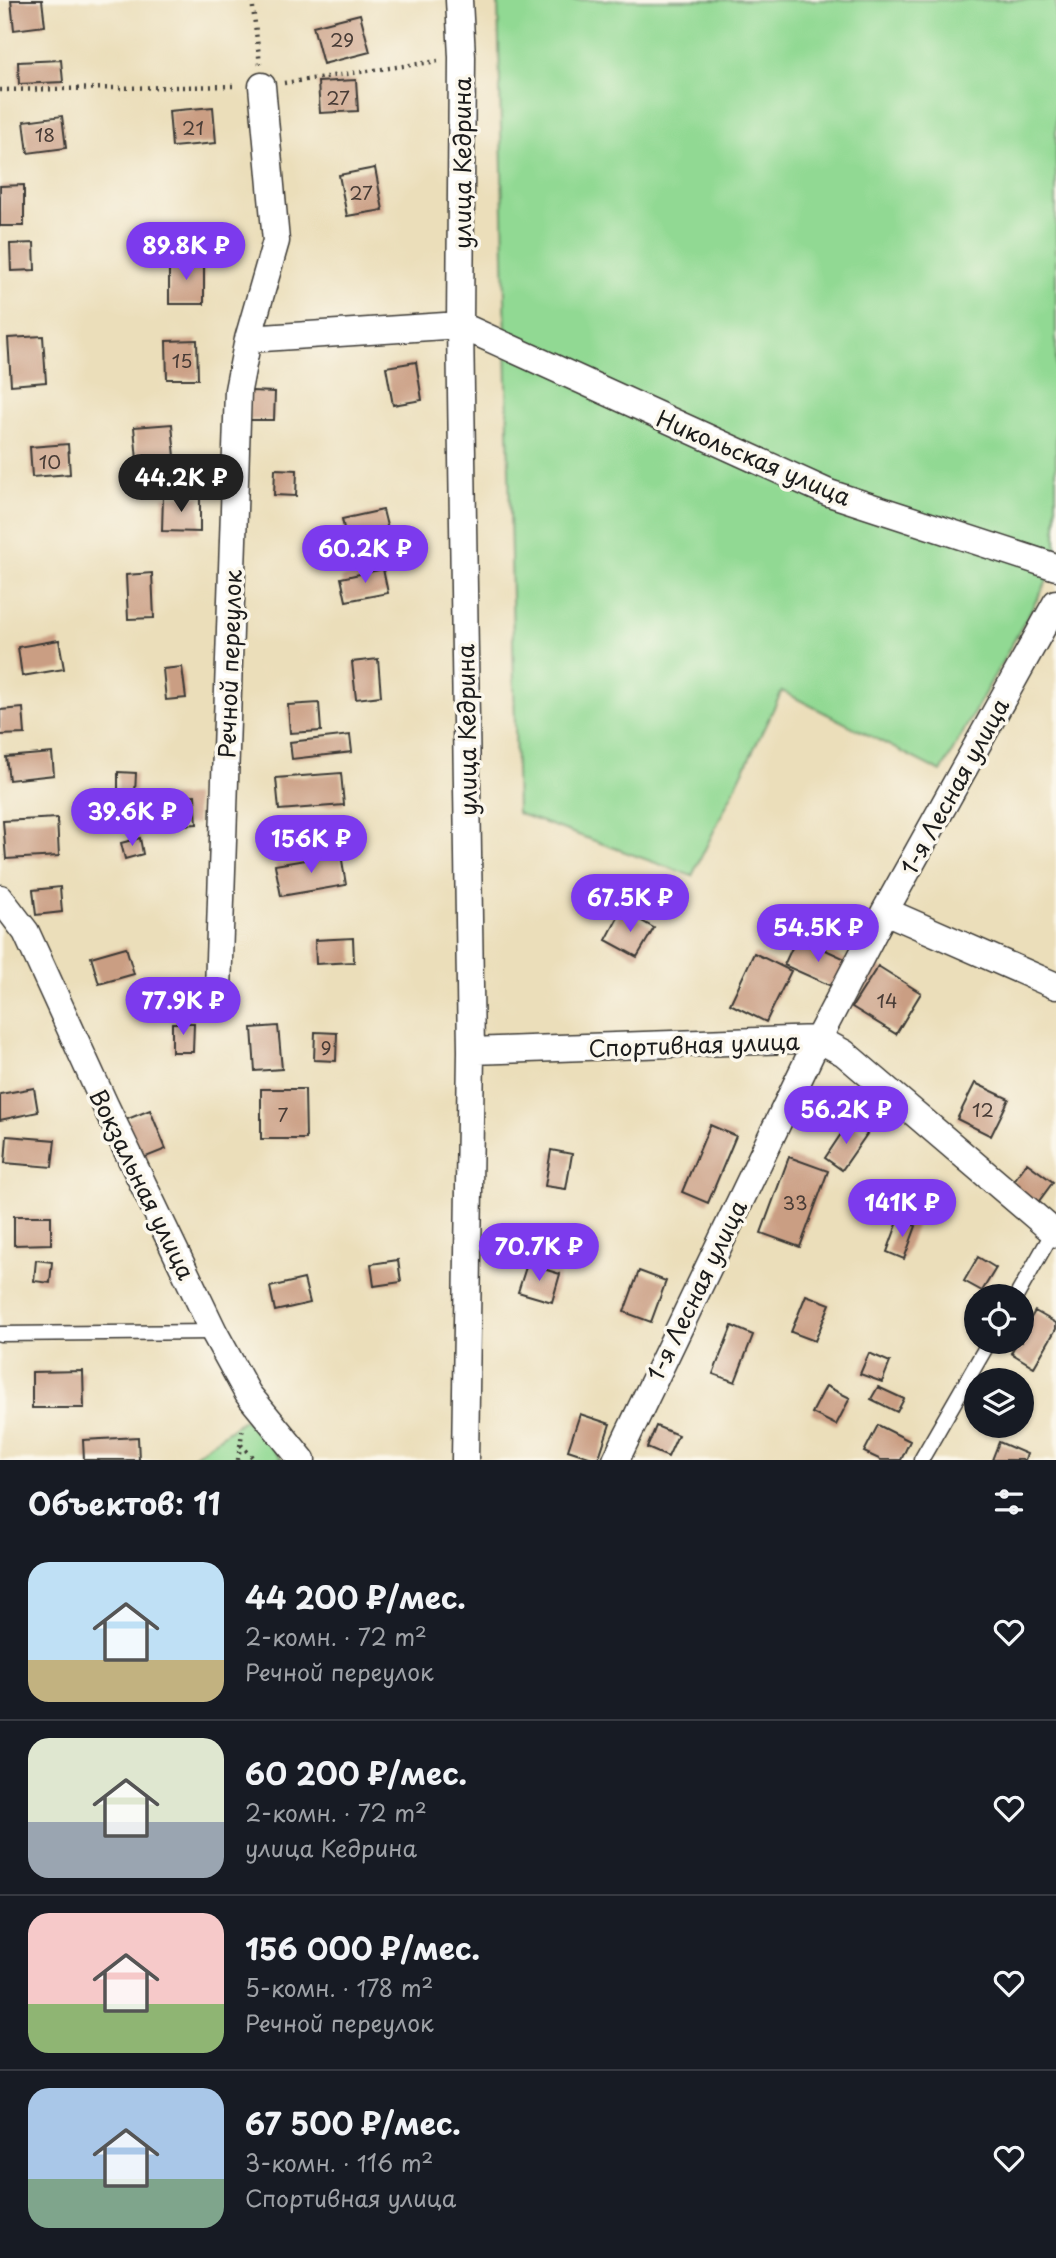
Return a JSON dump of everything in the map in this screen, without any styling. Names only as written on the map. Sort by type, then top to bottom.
[{"type":"street","name":"улица Кедрина","points":[[459,0],[462,57],[460,325],[471,1051],[465,1460]]},
{"type":"street","name":"Речной переулок","points":[[218,990],[237,390],[248,339],[276,241],[262,86]]},
{"type":"street","points":[[248,339],[460,325]]},
{"type":"street","name":"Никольская улица","points":[[460,325],[829,493],[1056,567]]},
{"type":"street","name":"1-я Лесная улица","points":[[616,1460],[818,1040],[885,911],[1056,603]]},
{"type":"street","name":"Вокзальная улица","points":[[0,898],[26,932],[214,1332],[248,1394],[302,1460]]},
{"type":"street","points":[[885,911],[1056,986]]},
{"type":"street","name":"Спортивная улица","points":[[471,1051],[818,1040],[844,1053],[1055,1233]]},
{"type":"lane","points":[[1024,1284],[1055,1233]]},
{"type":"lane","points":[[0,1334],[214,1332]]},
{"type":"lane","points":[[922,1460],[982,1354]]},
{"type":"path","points":[[252,0],[262,86]]},
{"type":"path","points":[[0,90],[262,86],[462,57]]},
{"type":"path","points":[[240,1445],[255,1460]]},
{"type":"green space","points":[[498,0],[1056,0],[1056,565],[941,772],[782,691],[692,876],[517,813]]},
{"type":"green space","points":[[245,1419],[283,1460],[188,1460]]},
{"type":"building","points":[[11,0],[42,0],[45,26],[14,30]]},
{"type":"building","points":[[360,14],[370,52],[323,64],[313,26]]},
{"type":"building","points":[[61,60],[63,82],[19,84],[18,62]]},
{"type":"building","points":[[356,80],[358,111],[320,113],[318,82]]},
{"type":"building","points":[[213,107],[216,143],[172,147],[169,111]]},
{"type":"building","points":[[62,116],[66,148],[28,153],[24,121]]},
{"type":"building","points":[[375,168],[383,210],[347,216],[339,175]]},
{"type":"building","points":[[24,185],[24,226],[0,226],[0,186]]},
{"type":"building","points":[[34,243],[35,270],[11,271],[10,244]]},
{"type":"building","points":[[169,261],[204,261],[204,304],[169,304]]},
{"type":"building","points":[[43,336],[46,382],[11,385],[8,338]]},
{"type":"building","points":[[197,340],[198,379],[167,379],[166,341]]},
{"type":"building","points":[[416,362],[422,400],[393,405],[386,367]]},
{"type":"building","points":[[250,391],[275,392],[274,420],[249,420]]},
{"type":"building","points":[[172,424],[176,468],[138,471],[134,427]]},
{"type":"building","points":[[68,444],[70,474],[32,477],[30,447]]},
{"type":"building","points":[[275,469],[297,470],[296,496],[274,495]]},
{"type":"building","points":[[163,496],[200,497],[200,532],[162,531]]},
{"type":"building","points":[[383,510],[389,534],[347,543],[342,519]]},
{"type":"building","points":[[383,569],[388,593],[346,601],[341,578]]},
{"type":"building","points":[[152,573],[154,618],[128,619],[126,575]]},
{"type":"building","points":[[59,640],[64,669],[22,676],[18,647]]},
{"type":"building","points":[[378,659],[381,696],[356,699],[352,662]]},
{"type":"building","points":[[182,667],[186,698],[166,700],[163,669]]},
{"type":"building","points":[[319,703],[321,731],[290,733],[288,705]]},
{"type":"building","points":[[23,708],[25,734],[0,735],[0,710]]},
{"type":"building","points":[[350,735],[352,752],[292,759],[290,742]]},
{"type":"building","points":[[52,753],[54,775],[9,780],[6,757]]},
{"type":"building","points":[[118,772],[136,773],[135,794],[118,794]]},
{"type":"building","points":[[341,773],[344,805],[279,810],[276,778]]},
{"type":"building","points":[[195,795],[197,824],[168,826],[166,797]]},
{"type":"building","points":[[57,818],[59,856],[6,859],[3,821]]},
{"type":"building","points":[[140,838],[143,854],[125,859],[121,843]]},
{"type":"building","points":[[341,854],[346,885],[281,896],[275,865]]},
{"type":"building","points":[[60,887],[62,912],[36,915],[33,890]]},
{"type":"building","points":[[622,910],[654,928],[637,957],[606,940]]},
{"type":"building","points":[[797,937],[852,962],[840,990],[784,965]]},
{"type":"building","points":[[353,938],[354,962],[316,964],[315,940]]},
{"type":"building","points":[[126,947],[134,974],[99,984],[91,957]]},
{"type":"building","points":[[754,953],[791,971],[766,1022],[730,1004]]},
{"type":"building","points":[[878,966],[921,993],[896,1034],[852,1007]]},
{"type":"building","points":[[172,1023],[194,1023],[193,1052],[172,1052]]},
{"type":"building","points":[[278,1026],[282,1069],[255,1071],[252,1028]]},
{"type":"building","points":[[315,1032],[337,1033],[336,1061],[314,1060]]},
{"type":"building","points":[[975,1083],[1009,1099],[991,1136],[957,1119]]},
{"type":"building","points":[[34,1088],[38,1112],[0,1120],[0,1094]]},
{"type":"building","points":[[261,1089],[305,1089],[306,1139],[261,1139]]},
{"type":"building","points":[[150,1110],[166,1149],[141,1159],[125,1120]]},
{"type":"building","points":[[849,1122],[867,1134],[842,1170],[825,1158]]},
{"type":"building","points":[[710,1125],[736,1136],[708,1203],[682,1192]]},
{"type":"building","points":[[7,1136],[55,1140],[52,1167],[5,1163]]},
{"type":"building","points":[[551,1150],[572,1154],[566,1189],[545,1186]]},
{"type":"building","points":[[789,1157],[828,1171],[800,1247],[761,1233]]},
{"type":"building","points":[[1027,1163],[1053,1182],[1036,1205],[1010,1186]]},
{"type":"building","points":[[14,1216],[51,1216],[51,1244],[14,1245]]},
{"type":"building","points":[[899,1219],[916,1226],[904,1259],[887,1252]]},
{"type":"building","points":[[978,1257],[996,1268],[986,1284],[969,1284],[964,1281]]},
{"type":"building","points":[[36,1260],[52,1262],[50,1283],[34,1281]]},
{"type":"building","points":[[398,1260],[401,1282],[374,1286],[371,1264]]},
{"type":"building","points":[[527,1264],[560,1274],[552,1302],[518,1292]]},
{"type":"building","points":[[639,1271],[666,1281],[651,1322],[624,1312]]},
{"type":"building","points":[[304,1279],[310,1303],[275,1311],[270,1287]]},
{"type":"building","points":[[806,1295],[830,1304],[815,1341],[791,1332]]},
{"type":"building","points":[[1034,1313],[1056,1323],[1056,1329],[1034,1367],[1013,1354],[1034,1354]]},
{"type":"building","points":[[732,1326],[753,1335],[735,1382],[713,1374]]},
{"type":"building","points":[[869,1353],[890,1362],[882,1382],[860,1374]]},
{"type":"building","points":[[83,1371],[84,1408],[32,1408],[32,1372]]},
{"type":"building","points":[[826,1386],[850,1398],[836,1425],[812,1413]]},
{"type":"building","points":[[878,1387],[904,1399],[897,1412],[871,1399]]},
{"type":"building","points":[[580,1414],[610,1424],[598,1460],[568,1450]]},
{"type":"building","points":[[878,1425],[910,1441],[901,1460],[881,1460],[864,1452]]},
{"type":"building","points":[[656,1426],[678,1435],[668,1457],[647,1448]]},
{"type":"building","points":[[138,1437],[139,1460],[84,1460],[83,1440]]},
{"type":"building","points":[[999,1442],[1027,1454],[1025,1460],[992,1460]]}]
